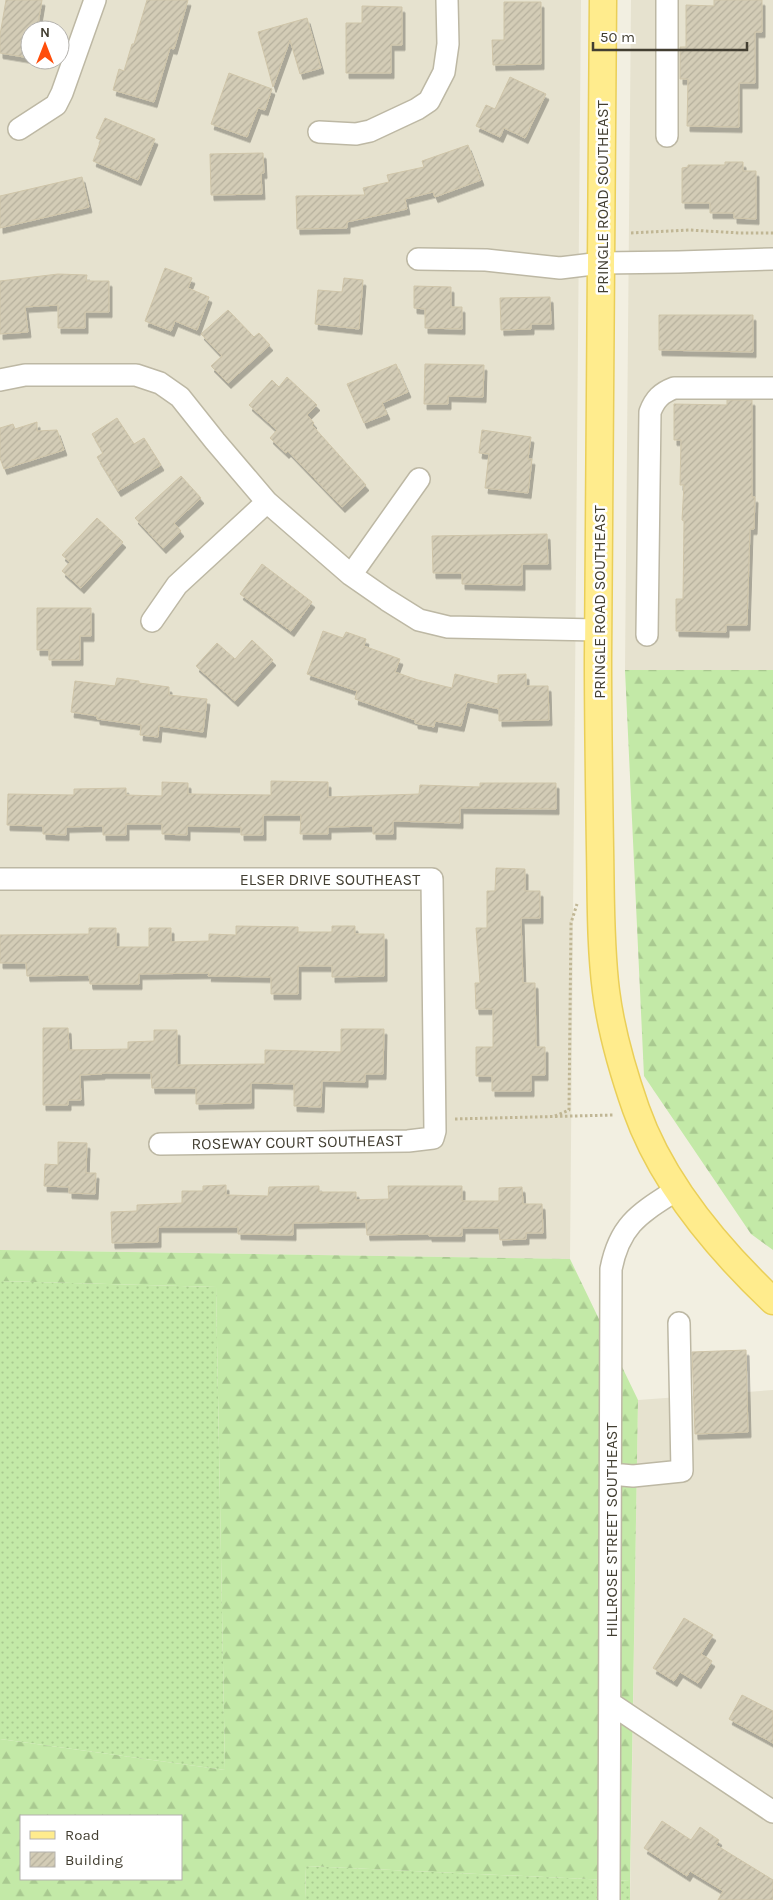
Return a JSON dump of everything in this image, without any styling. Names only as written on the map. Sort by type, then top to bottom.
[{"type":"main road","name":"PRINGLE ROAD SOUTHEAST","points":[[603,0],[598,751],[602,942],[606,993],[621,1062],[637,1114],[663,1167],[704,1229],[737,1266],[773,1301]]},
{"type":"street","points":[[19,129],[56,105],[95,0]]},
{"type":"street","points":[[320,132],[356,134],[370,131],[430,101],[444,72],[448,44],[447,0]]},
{"type":"street","points":[[666,0],[667,136]]},
{"type":"street","points":[[418,259],[486,260],[560,268],[601,263],[773,259]]},
{"type":"street","points":[[0,380],[25,375],[136,375],[160,384],[180,397],[267,502],[351,575],[419,620],[448,626],[598,630]]},
{"type":"street","points":[[647,635],[650,412],[654,401],[663,392],[674,388],[773,388]]},
{"type":"street","points":[[351,575],[419,479]]},
{"type":"street","points":[[152,621],[177,585],[267,502]]},
{"type":"street","name":"ELSER DRIVE SOUTHEAST","points":[[0,879],[432,880],[434,1129]]},
{"type":"street","name":"ROSEWAY COURT SOUTHEAST","points":[[160,1144],[408,1141],[434,1129]]},
{"type":"street","name":"HILLROSE STREET SOUTHEAST","points":[[609,1900],[611,1269],[615,1249],[631,1223],[678,1189]]},
{"type":"street","points":[[611,1474],[633,1476],[682,1471],[679,1323]]},
{"type":"street","points":[[610,1703],[773,1812]]},
{"type":"path","points":[[631,233],[689,230],[740,234],[773,233]]},
{"type":"path","points":[[555,1116],[569,1110],[572,923],[576,906],[581,899]]},
{"type":"path","points":[[434,1129],[555,1116],[637,1114]]},
{"type":"shaded area","points":[[0,0],[581,0],[570,1259],[0,1250]]},
{"type":"shaded area","points":[[631,0],[773,0],[773,670],[625,670]]},
{"type":"shaded area","points":[[773,1390],[773,1900],[630,1900],[638,1400]]},
{"type":"green space","points":[[625,670],[773,670],[773,1250],[751,1234],[644,1076]]},
{"type":"green space","points":[[0,1250],[570,1259],[638,1400],[630,1881],[306,1866],[305,1900],[0,1900],[0,1739],[225,1770],[216,1287],[0,1281]]},
{"type":"green space","points":[[0,1281],[216,1287],[225,1770],[0,1739]]},
{"type":"green space","points":[[306,1866],[630,1881],[630,1900],[305,1900]]},
{"type":"building","points":[[6,0],[42,0],[39,20],[20,20],[20,56],[0,53],[0,35]]},
{"type":"building","points":[[147,0],[188,0],[174,49],[170,48],[154,102],[113,90],[119,69],[124,71]]},
{"type":"building","points":[[714,0],[762,0],[762,32],[755,32],[755,83],[739,83],[739,127],[687,126],[688,79],[680,79],[680,47],[686,47],[686,5],[714,6]]},
{"type":"building","points":[[504,2],[541,2],[541,64],[493,65],[492,40],[504,40]]},
{"type":"building","points":[[362,6],[402,7],[402,45],[391,45],[391,73],[346,73],[346,23],[362,23]]},
{"type":"building","points":[[307,18],[321,68],[300,74],[290,40],[273,87],[258,32]]},
{"type":"building","points":[[229,73],[272,89],[265,110],[258,108],[247,137],[211,124]]},
{"type":"building","points":[[510,77],[546,94],[525,138],[504,128],[500,137],[476,126],[486,105],[495,109]]},
{"type":"building","points":[[105,118],[155,139],[138,180],[93,161],[101,140],[96,138]]},
{"type":"building","points":[[468,145],[481,180],[435,197],[433,192],[405,199],[407,209],[347,222],[347,228],[297,229],[296,196],[365,195],[363,188],[389,182],[387,175],[424,167],[422,161]]},
{"type":"building","points":[[263,153],[264,173],[261,173],[262,194],[211,195],[210,154]]},
{"type":"building","points":[[725,162],[743,162],[743,171],[756,171],[756,219],[734,218],[734,213],[710,213],[710,203],[682,203],[682,168],[688,167],[688,165],[725,165]]},
{"type":"building","points":[[82,177],[89,207],[0,228],[0,196]]},
{"type":"building","points":[[165,268],[192,278],[188,288],[209,297],[197,330],[175,321],[171,331],[145,321]]},
{"type":"building","points":[[58,274],[87,275],[86,281],[109,281],[109,312],[85,312],[85,328],[58,328],[58,305],[25,307],[28,332],[0,334],[0,281]]},
{"type":"building","points":[[344,278],[363,280],[359,329],[315,324],[318,290],[342,292]]},
{"type":"building","points":[[414,286],[451,287],[451,307],[462,307],[462,329],[425,328],[425,309],[414,308]]},
{"type":"building","points":[[550,297],[551,324],[531,324],[531,329],[501,330],[500,298]]},
{"type":"building","points":[[228,310],[254,337],[259,333],[270,345],[228,383],[211,366],[222,356],[201,334]]},
{"type":"building","points":[[659,315],[753,315],[753,352],[659,350]]},
{"type":"building","points":[[396,364],[408,392],[382,403],[387,414],[364,423],[347,384]]},
{"type":"building","points":[[425,364],[484,365],[483,397],[448,396],[448,404],[424,404]]},
{"type":"building","points":[[287,377],[317,405],[307,415],[314,423],[312,425],[366,485],[342,507],[288,451],[286,453],[270,438],[277,430],[249,405],[272,380],[279,387]]},
{"type":"building","points":[[727,400],[752,400],[752,497],[755,497],[754,529],[750,529],[747,625],[726,625],[726,632],[676,631],[676,599],[683,599],[684,521],[682,520],[684,485],[680,485],[681,440],[674,440],[674,404],[727,405]]},
{"type":"building","points":[[117,418],[134,444],[144,438],[161,465],[118,491],[97,457],[103,453],[92,434]]},
{"type":"building","points":[[37,422],[37,431],[57,430],[64,450],[4,469],[0,458],[0,428],[13,424],[15,429]]},
{"type":"building","points":[[482,430],[531,437],[528,459],[532,459],[528,493],[485,488],[489,454],[479,453]]},
{"type":"building","points":[[181,476],[201,498],[174,523],[181,531],[163,548],[135,518]]},
{"type":"building","points":[[97,518],[123,542],[81,588],[62,571],[70,562],[62,555]]},
{"type":"building","points":[[547,534],[548,564],[522,564],[522,585],[462,584],[462,573],[433,573],[432,536]]},
{"type":"building","points":[[262,564],[312,602],[291,631],[240,594]]},
{"type":"building","points":[[37,608],[91,608],[91,636],[80,636],[80,660],[49,660],[49,650],[37,650]]},
{"type":"building","points":[[323,631],[343,638],[346,632],[366,639],[364,646],[400,659],[395,672],[452,688],[455,674],[498,684],[498,675],[526,674],[526,686],[548,686],[549,720],[499,721],[499,709],[467,702],[461,726],[435,721],[434,727],[415,723],[415,720],[355,699],[357,691],[307,674]]},
{"type":"building","points":[[252,640],[273,660],[235,701],[196,666],[217,643],[235,659]]},
{"type":"building","points":[[117,678],[169,687],[169,695],[207,699],[203,732],[159,726],[158,737],[140,735],[141,725],[97,719],[97,716],[71,712],[75,681],[115,686]]},
{"type":"building","points":[[271,781],[328,782],[328,797],[419,794],[420,785],[480,787],[480,783],[556,783],[556,809],[460,808],[460,823],[393,821],[393,834],[373,834],[373,826],[328,827],[328,834],[300,834],[301,815],[263,815],[263,835],[241,835],[241,827],[187,826],[187,835],[162,834],[162,824],[126,824],[126,835],[103,835],[103,826],[66,827],[66,835],[43,834],[43,826],[7,825],[8,794],[74,795],[74,789],[126,788],[126,795],[162,796],[162,782],[188,783],[188,794],[271,795]]},
{"type":"building","points":[[496,868],[525,869],[525,891],[540,891],[540,918],[521,918],[523,983],[535,983],[536,1047],[545,1047],[545,1075],[531,1075],[531,1091],[492,1091],[492,1076],[476,1076],[476,1047],[493,1047],[493,1009],[476,1009],[475,983],[480,983],[476,928],[487,928],[487,891],[495,891]]},
{"type":"building","points":[[236,926],[298,927],[298,932],[332,932],[332,926],[355,926],[355,934],[384,934],[384,976],[332,977],[332,966],[298,966],[298,994],[271,994],[271,977],[208,976],[209,973],[139,974],[139,984],[90,984],[89,975],[27,976],[26,963],[0,963],[0,935],[89,934],[89,928],[116,928],[116,947],[149,947],[149,928],[171,928],[171,942],[209,941],[209,934],[236,935]]},
{"type":"building","points":[[43,1028],[68,1028],[69,1050],[128,1049],[128,1042],[154,1041],[154,1030],[177,1030],[177,1065],[265,1064],[265,1050],[341,1052],[341,1029],[384,1029],[383,1074],[365,1074],[365,1082],[322,1081],[321,1107],[294,1106],[294,1084],[251,1083],[251,1103],[196,1104],[196,1088],[152,1088],[151,1073],[80,1075],[81,1100],[68,1100],[68,1105],[43,1105]]},
{"type":"building","points":[[58,1142],[87,1143],[86,1173],[96,1173],[95,1194],[69,1193],[69,1187],[44,1186],[45,1164],[58,1165]]},
{"type":"building","points":[[226,1185],[226,1195],[268,1196],[269,1187],[319,1186],[319,1192],[356,1192],[356,1200],[389,1199],[388,1186],[462,1186],[462,1201],[499,1201],[499,1188],[522,1187],[523,1204],[542,1204],[543,1233],[526,1233],[526,1239],[500,1240],[499,1228],[462,1228],[462,1236],[429,1236],[429,1234],[367,1235],[366,1222],[293,1223],[293,1235],[238,1234],[238,1227],[158,1227],[158,1242],[112,1243],[111,1212],[137,1211],[137,1205],[182,1203],[182,1191],[203,1191],[203,1186]]},
{"type":"building","points":[[746,1350],[748,1432],[695,1434],[692,1352]]},
{"type":"building","points":[[684,1618],[713,1635],[701,1654],[712,1661],[698,1683],[680,1672],[674,1681],[653,1668]]},
{"type":"building","points":[[742,1695],[773,1711],[773,1743],[729,1719]]},
{"type":"building","points":[[662,1821],[691,1840],[700,1827],[719,1840],[716,1845],[773,1880],[773,1900],[718,1900],[723,1891],[690,1871],[687,1876],[644,1848]]}]
